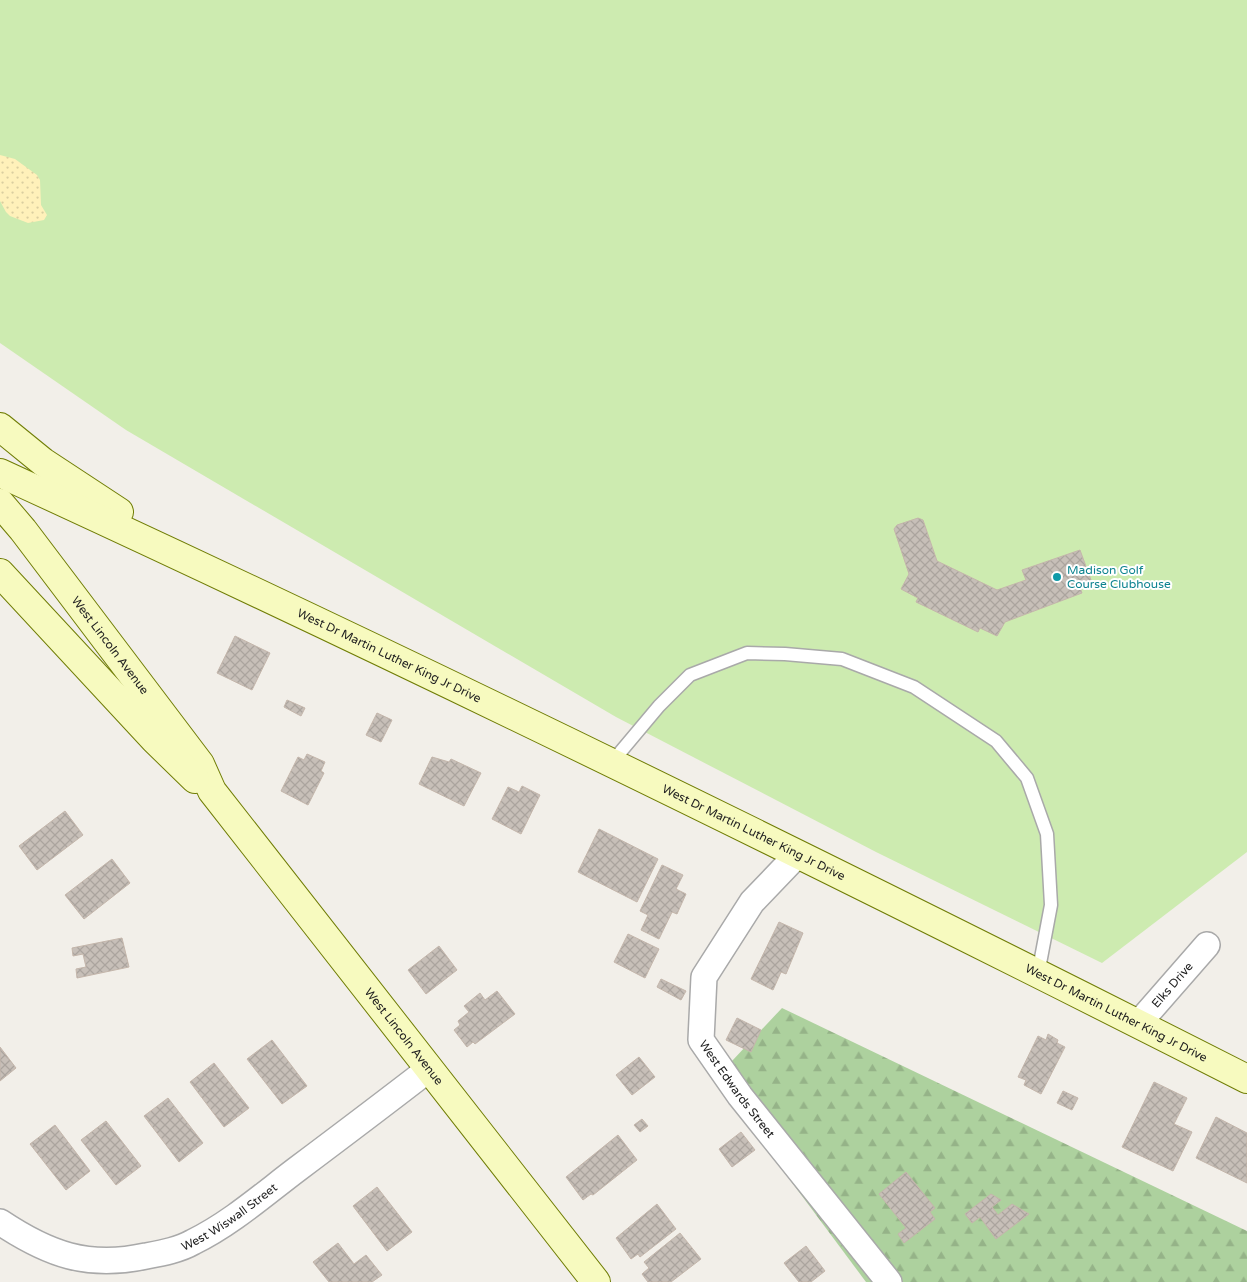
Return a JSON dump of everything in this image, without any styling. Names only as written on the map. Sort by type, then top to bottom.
[{"type":"main road","name":"West Dr Martin Luther King Jr Drive","points":[[0,428],[43,462],[84,490],[155,535],[257,592]]},
{"type":"main road","name":"West Dr Martin Luther King Jr Drive","points":[[0,473],[257,592],[612,762],[1247,1079]]},
{"type":"main road","name":"West Lincoln Avenue","points":[[0,503],[23,530],[200,764],[212,791],[596,1282]]},
{"type":"main road","points":[[23,530],[22,519],[24,515],[42,503],[62,504],[86,512]]},
{"type":"main road","name":"West Lincoln Avenue","points":[[0,573],[186,772],[212,791]]},
{"type":"street","name":"West Edwards Street","points":[[797,855],[752,902],[704,977],[701,1040],[740,1096],[889,1282]]},
{"type":"street","name":"Elks Drive","points":[[1138,1024],[1207,945]]},
{"type":"street","name":"West Wiswall Street","points":[[0,1222],[26,1238],[52,1250],[90,1261],[129,1260],[171,1251],[194,1242],[253,1203],[429,1069]]},
{"type":"lane","points":[[612,762],[659,706],[690,675],[747,653],[842,659],[914,686],[996,741],[1026,778],[1047,834],[1051,905],[1038,974]]},
{"type":"green space","points":[[0,0],[1247,0],[1247,852],[1102,963],[876,852],[616,717],[126,430],[0,343]]},
{"type":"green space","points":[[782,1008],[1247,1231],[1247,1282],[866,1282],[715,1079]]},
{"type":"sand","points":[[0,155],[15,159],[37,175],[40,180],[41,205],[47,215],[44,220],[28,223],[10,216],[6,212],[0,201]]},
{"type":"building","name":"Madison Golf Course Clubhouse","points":[[918,518],[923,520],[937,561],[997,590],[1026,580],[1022,570],[1080,550],[1091,580],[1079,585],[1082,593],[1005,622],[997,636],[980,628],[978,632],[916,602],[918,598],[901,589],[909,574],[894,529],[897,525]]},
{"type":"building","points":[[235,636],[270,653],[252,690],[217,673]]},
{"type":"building","points":[[287,700],[305,708],[301,716],[284,707]]},
{"type":"building","points":[[377,713],[392,720],[381,742],[366,735]]},
{"type":"building","points":[[307,754],[325,762],[321,771],[324,773],[308,805],[281,791],[298,757],[304,760]]},
{"type":"building","points":[[432,757],[449,762],[451,759],[481,773],[464,806],[419,784]]},
{"type":"building","points":[[522,786],[540,795],[521,834],[492,819],[508,787],[519,792]]},
{"type":"building","points":[[65,811],[83,835],[37,870],[19,846]]},
{"type":"building","points":[[599,829],[658,859],[637,902],[578,872]]},
{"type":"building","points":[[112,859],[130,883],[84,919],[65,895]]},
{"type":"building","points":[[662,865],[683,875],[676,889],[686,894],[677,914],[672,912],[659,939],[641,930],[648,915],[640,911]]},
{"type":"building","points":[[779,922],[803,933],[786,974],[781,972],[773,990],[751,979]]},
{"type":"building","points":[[628,934],[659,949],[645,978],[614,962]]},
{"type":"building","points":[[122,938],[129,967],[77,978],[76,969],[86,967],[83,954],[73,956],[72,948]]},
{"type":"building","points":[[439,946],[457,970],[426,994],[408,970]]},
{"type":"building","points":[[661,979],[686,991],[681,1000],[657,987]]},
{"type":"building","points":[[497,991],[515,1014],[475,1044],[473,1042],[467,1047],[454,1030],[460,1025],[458,1021],[469,1012],[464,1006],[480,993],[485,1000]]},
{"type":"building","points":[[737,1018],[761,1030],[751,1052],[726,1040]]},
{"type":"building","points":[[1048,1034],[1058,1040],[1057,1043],[1065,1047],[1041,1094],[1024,1085],[1026,1080],[1018,1077],[1038,1036],[1046,1040]]},
{"type":"building","points":[[272,1040],[307,1086],[282,1104],[247,1059]]},
{"type":"building","points":[[0,1047],[16,1068],[0,1081]]},
{"type":"building","points":[[639,1057],[655,1077],[632,1095],[616,1075]]},
{"type":"building","points":[[214,1063],[249,1108],[224,1127],[190,1082]]},
{"type":"building","points":[[1154,1082],[1187,1098],[1174,1124],[1192,1132],[1173,1171],[1122,1147]]},
{"type":"building","points":[[1063,1091],[1078,1098],[1072,1110],[1057,1103]]},
{"type":"building","points":[[168,1098],[203,1143],[179,1162],[144,1116]]},
{"type":"building","points":[[1216,1117],[1247,1133],[1247,1183],[1196,1158]]},
{"type":"building","points":[[642,1119],[648,1126],[640,1132],[634,1125]]},
{"type":"building","points":[[106,1121],[141,1166],[116,1185],[81,1140]]},
{"type":"building","points":[[55,1125],[90,1171],[66,1190],[30,1144]]},
{"type":"building","points":[[741,1132],[755,1150],[732,1167],[719,1149]]},
{"type":"building","points":[[618,1135],[637,1160],[593,1195],[591,1194],[583,1200],[566,1177]]},
{"type":"building","points":[[906,1172],[935,1208],[930,1212],[935,1219],[904,1243],[898,1234],[906,1228],[879,1194]]},
{"type":"building","points":[[377,1187],[412,1232],[387,1251],[353,1206]]},
{"type":"building","points":[[991,1194],[1001,1200],[992,1207],[998,1215],[1012,1204],[1029,1214],[996,1239],[980,1217],[972,1223],[965,1214]]},
{"type":"building","points":[[657,1204],[676,1229],[640,1257],[638,1254],[631,1259],[616,1238]]},
{"type":"building","points":[[680,1233],[701,1259],[671,1282],[648,1282],[642,1274],[649,1268],[644,1262]]},
{"type":"building","points":[[338,1243],[354,1264],[366,1255],[382,1275],[372,1282],[329,1282],[313,1262]]},
{"type":"building","points":[[806,1246],[825,1271],[811,1282],[799,1282],[784,1263]]},
{"type":"place","name":"Madison Golf Course Clubhouse","points":[[1057,577]]}]
